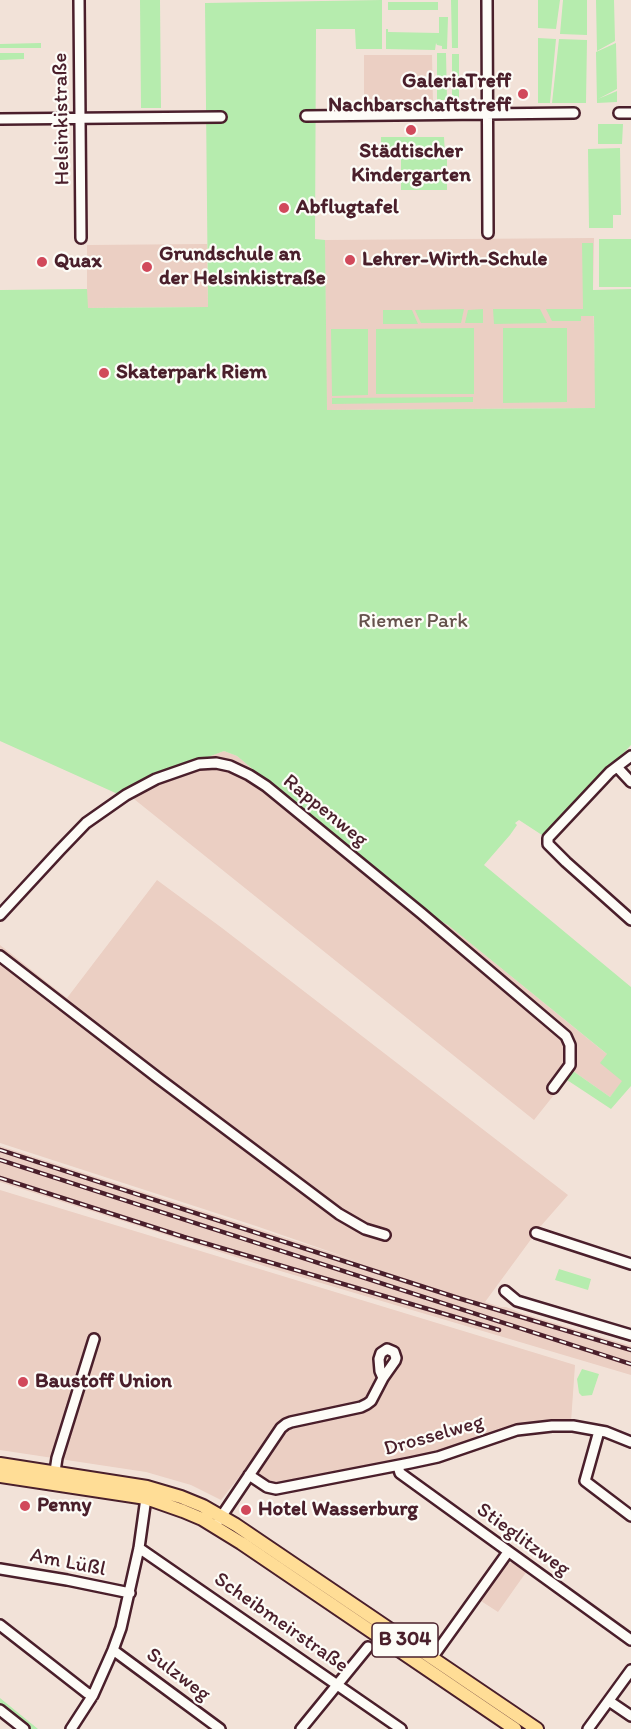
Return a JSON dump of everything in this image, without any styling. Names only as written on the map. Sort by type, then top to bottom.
[{"type":"main road","name":"B 304","points":[[0,1464],[146,1498],[218,1521],[432,1658],[537,1729]]},
{"type":"main road","name":"B 304","points":[[0,1476],[123,1482],[162,1491],[203,1506],[218,1521],[515,1729]]},
{"type":"street","name":"Helsinkistraße","points":[[79,0],[81,238]]},
{"type":"street","points":[[487,0],[488,233]]},
{"type":"street","points":[[619,113],[631,112]]},
{"type":"street","points":[[306,116],[574,113]]},
{"type":"street","points":[[0,119],[221,117]]},
{"type":"street","points":[[631,756],[609,772],[548,838],[548,844],[566,862],[631,920]]},
{"type":"street","name":"Rappenweg","points":[[0,915],[86,823],[126,795],[156,779],[199,764],[216,763],[230,766],[266,786],[566,1036],[572,1058],[570,1065],[553,1088]]},
{"type":"street","points":[[617,767],[631,782]]},
{"type":"street","points":[[0,956],[339,1214],[365,1229],[385,1234]]},
{"type":"street","points":[[536,1233],[631,1264]]},
{"type":"street","points":[[505,1291],[517,1301],[631,1335]]},
{"type":"street","points":[[54,1478],[57,1458],[94,1339]]},
{"type":"street","points":[[218,1521],[281,1428],[291,1422],[361,1407],[371,1401],[383,1378]]},
{"type":"street","name":"Drosselweg","points":[[249,1475],[267,1487],[276,1489],[438,1457],[517,1430],[547,1426],[599,1431],[631,1442]]},
{"type":"street","points":[[599,1431],[585,1481],[631,1516]]},
{"type":"street","name":"Stieglitzweg","points":[[398,1466],[400,1473],[631,1640]]},
{"type":"street","points":[[71,1729],[93,1695],[113,1650],[123,1620],[139,1548],[146,1498]]},
{"type":"street","name":"Scheibmeirstraße","points":[[139,1548],[401,1729]]},
{"type":"street","points":[[432,1658],[508,1552]]},
{"type":"street","name":"Am Lüßl","points":[[0,1569],[130,1593]]},
{"type":"street","points":[[0,1625],[87,1693],[93,1695]]},
{"type":"street","points":[[301,1729],[368,1647]]},
{"type":"street","name":"Sulzweg","points":[[113,1650],[220,1729]]},
{"type":"street","points":[[588,1729],[631,1670]]},
{"type":"street","points":[[609,1701],[631,1716]]},
{"type":"street","points":[[0,1710],[24,1729]]},
{"type":"shaded area","points":[[364,55],[432,55],[433,105],[364,106]]},
{"type":"shaded area","points":[[594,238],[596,408],[326,410],[325,240]]},
{"type":"shaded area","name":"Grundschule an der Helsinkistraße","points":[[207,244],[208,307],[87,308],[87,245]]},
{"type":"shaded area","points":[[224,751],[237,756],[427,914],[448,925],[608,1055],[623,1081],[610,1097],[573,1071],[534,1120],[127,792],[155,777]]},
{"type":"shaded area","points":[[157,880],[568,1195],[540,1227],[485,1302],[631,1346],[631,1375],[267,1267],[0,1182],[0,1146],[357,1261],[0,1143],[0,945],[67,998]]},
{"type":"shaded area","points":[[0,1190],[575,1365],[571,1422],[543,1420],[512,1427],[418,1456],[279,1484],[272,1483],[247,1467],[221,1500],[191,1485],[146,1472],[0,1450]]},
{"type":"shaded area","points":[[513,1562],[527,1571],[498,1612],[481,1601],[507,1564]]},
{"type":"green space","points":[[140,0],[160,0],[161,108],[141,108]]},
{"type":"green space","name":"Riemer Park","points":[[382,0],[382,49],[356,49],[355,29],[316,29],[315,239],[325,240],[327,410],[595,408],[594,316],[581,316],[581,321],[552,321],[546,309],[583,309],[582,243],[593,243],[593,290],[631,289],[631,745],[545,837],[519,820],[515,823],[517,825],[510,835],[484,865],[631,987],[631,1086],[611,1109],[567,1080],[573,1071],[610,1097],[622,1081],[600,1063],[607,1054],[448,925],[427,914],[237,756],[224,751],[155,777],[120,795],[0,741],[0,290],[87,289],[88,308],[208,307],[205,3]]},
{"type":"green space","points":[[451,0],[458,0],[458,48],[452,48]]},
{"type":"green space","points":[[538,0],[560,0],[556,29],[538,28]]},
{"type":"green space","points":[[563,0],[587,0],[587,35],[560,34]]},
{"type":"green space","points":[[596,0],[614,0],[615,41],[597,51]]},
{"type":"green space","points":[[388,2],[438,2],[438,10],[388,10]]},
{"type":"green space","points":[[439,17],[448,17],[447,49],[442,49],[442,46],[436,43],[435,50],[386,49],[386,29],[388,32],[439,33]]},
{"type":"green space","points":[[538,38],[556,39],[550,103],[538,103]]},
{"type":"green space","points":[[559,39],[587,40],[586,103],[552,103]]},
{"type":"green space","points":[[41,43],[41,48],[0,48],[0,44]]},
{"type":"green space","points":[[616,43],[617,89],[598,99],[617,91],[617,102],[597,103],[596,52]]},
{"type":"green space","points":[[0,53],[24,53],[24,59],[0,60]]},
{"type":"green space","points":[[437,53],[446,53],[447,100],[437,100]]},
{"type":"green space","points":[[452,54],[459,54],[459,104],[452,104]]},
{"type":"green space","points":[[598,124],[623,124],[622,144],[598,144]]},
{"type":"green space","points":[[381,137],[444,137],[445,154],[381,154]]},
{"type":"green space","points":[[620,148],[621,215],[613,215],[613,228],[589,228],[588,149]]},
{"type":"green space","points":[[401,157],[447,157],[447,190],[401,190]]},
{"type":"green space","points":[[599,239],[631,239],[631,287],[599,287]]},
{"type":"green space","points":[[464,309],[461,323],[421,323],[415,310]]},
{"type":"green space","points":[[483,309],[483,323],[465,323],[468,310]]},
{"type":"green space","points":[[493,309],[540,309],[547,323],[494,324]]},
{"type":"green space","points":[[383,310],[412,310],[418,324],[383,324]]},
{"type":"green space","points":[[474,328],[474,394],[376,394],[376,329]]},
{"type":"green space","points":[[503,328],[567,328],[567,402],[503,403]]},
{"type":"green space","points":[[331,329],[368,329],[368,395],[332,396]]},
{"type":"green space","points":[[473,397],[473,402],[332,404],[332,398]]},
{"type":"green space","points":[[559,1269],[591,1279],[588,1290],[555,1280]]},
{"type":"green space","points":[[582,1369],[599,1374],[592,1395],[582,1396],[579,1393],[577,1379]]},
{"type":"green space","points":[[0,1698],[38,1729],[31,1729],[0,1704]]},
{"type":"railway","points":[[0,1150],[458,1298],[631,1350]]},
{"type":"railway","points":[[0,1160],[631,1364]]},
{"type":"railway","points":[[0,1178],[184,1237],[499,1330]]},
{"type":"place","name":"GaleriaTreff Nachbarschaftstreff","points":[[523,94]]},
{"type":"place","name":"Städtischer Kindergarten","points":[[411,130]]},
{"type":"place","name":"Abflugtafel","points":[[284,208]]},
{"type":"place","name":"Lehrer-Wirth-Schule","points":[[350,260]]},
{"type":"place","name":"Quax","points":[[42,262]]},
{"type":"place","name":"Grundschule an der Helsinkistraße","points":[[147,267]]},
{"type":"place","name":"Skaterpark Riem","points":[[104,373]]},
{"type":"place","name":"Baustoff Union","points":[[23,1382]]},
{"type":"place","name":"Penny","points":[[25,1506]]},
{"type":"place","name":"Hotel Wasserburg","points":[[246,1510]]}]
